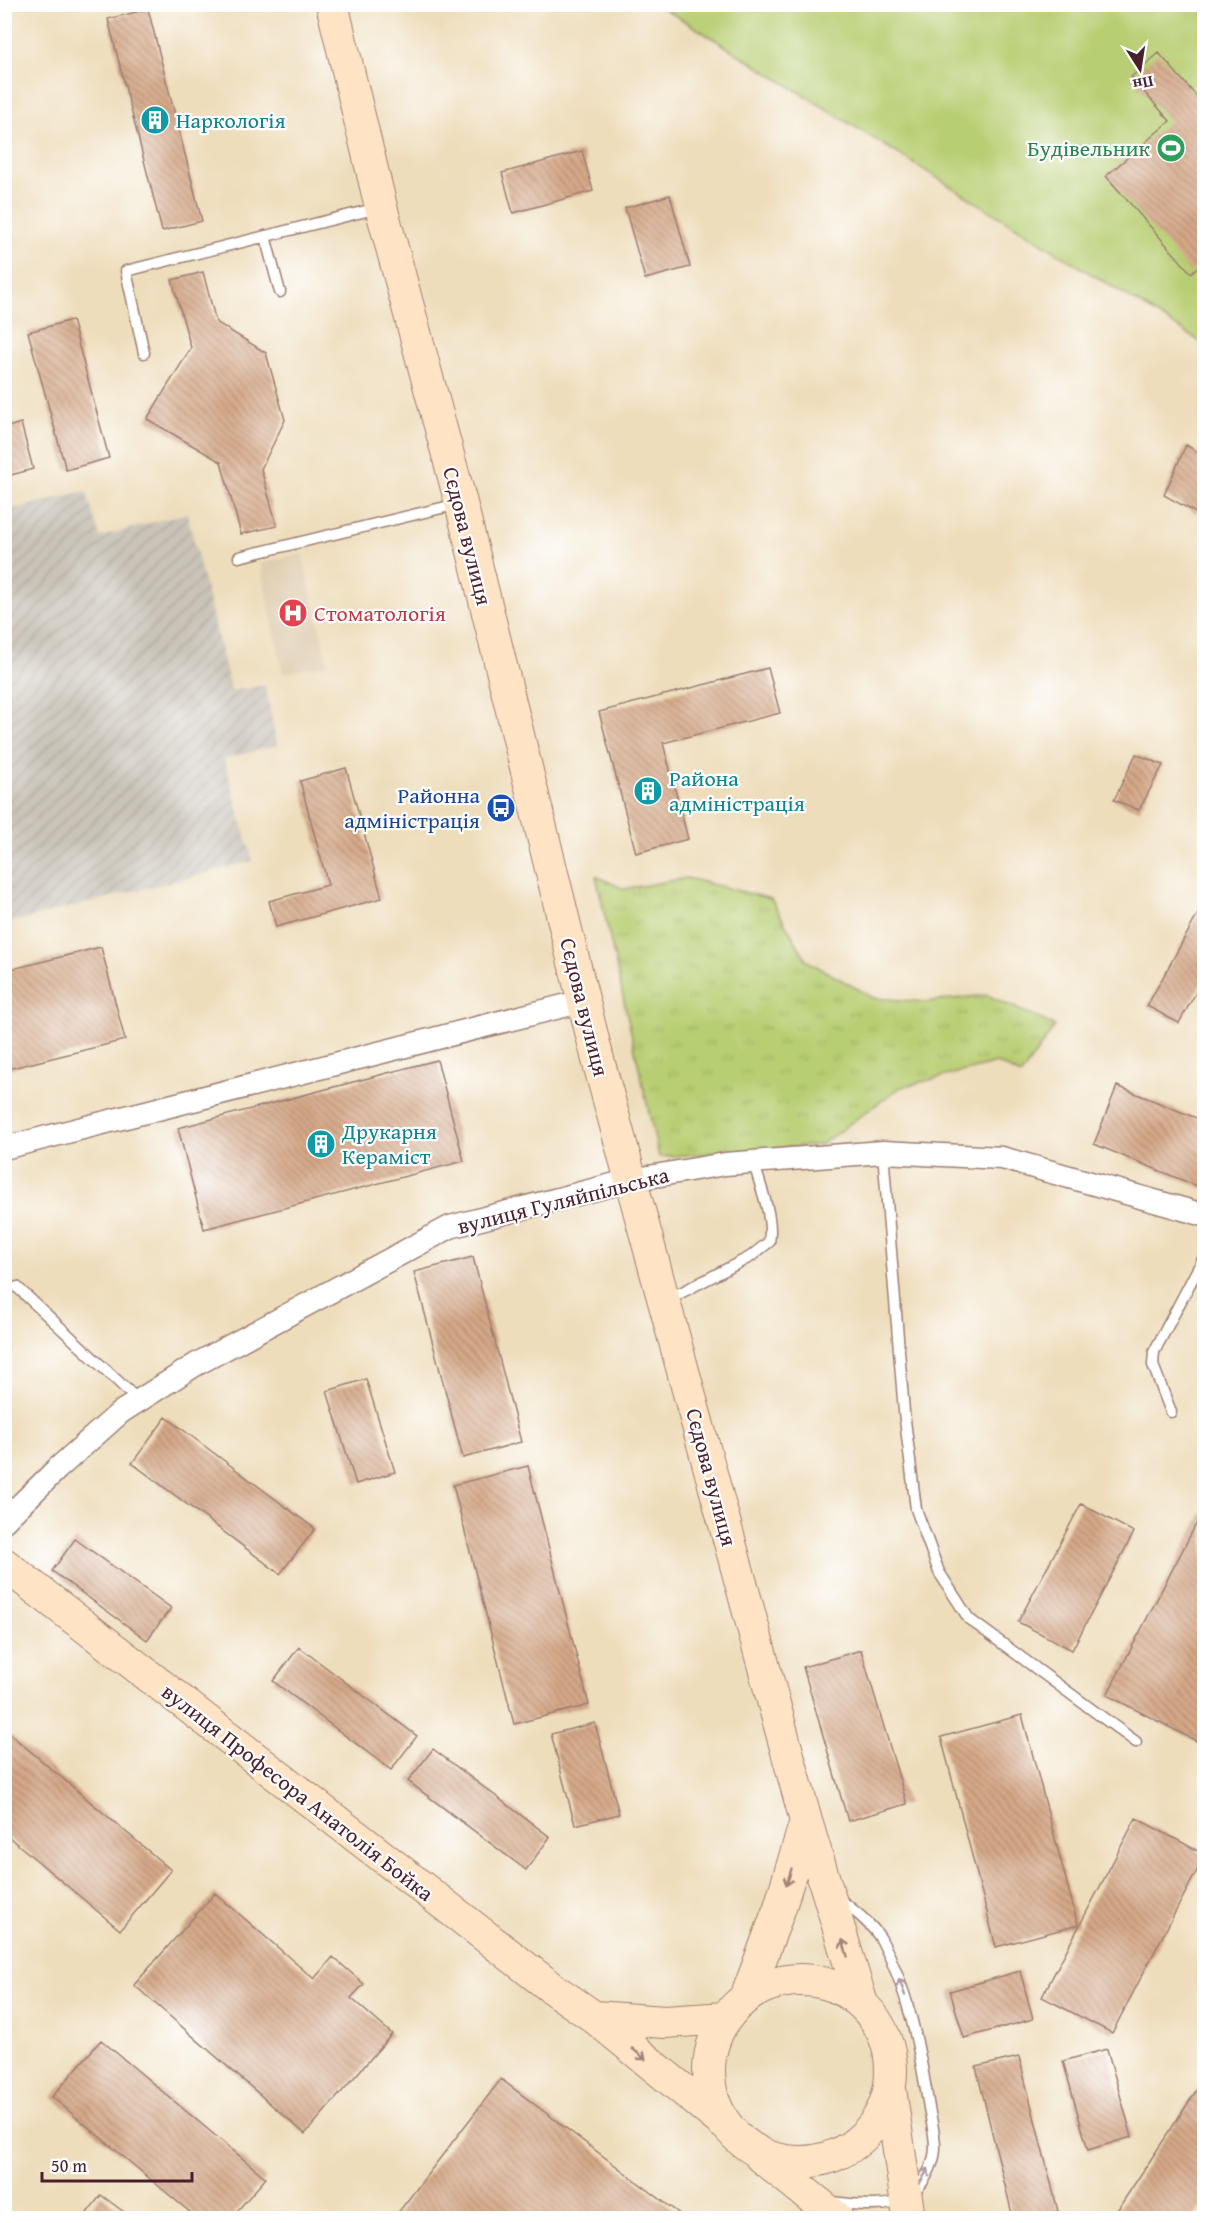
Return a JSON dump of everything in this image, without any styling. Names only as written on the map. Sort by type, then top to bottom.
[{"type":"street","name":"Сєдова вулиця","points":[[332,4],[381,207],[461,503],[583,1001],[806,1821],[862,2004]]},
{"type":"street","points":[[4,1148],[583,1001]]},
{"type":"street","name":"вулиця Гуляйпільська","points":[[4,1521],[57,1469],[122,1412],[195,1365],[450,1227],[631,1180],[725,1164],[883,1152],[1002,1158],[1204,1215]]},
{"type":"street","name":"вулиця Професора Анатолія Бойка","points":[[4,1564],[556,1991],[594,2017],[736,2135]]},
{"type":"street","points":[[806,1821],[780,1907],[736,2008],[713,2043],[709,2072],[713,2099],[736,2135],[826,2209]]},
{"type":"street","points":[[594,2017],[665,2022],[736,2008],[774,1984],[805,1980],[836,1987],[862,2004],[881,2028],[891,2058],[890,2089],[907,2208]]},
{"type":"street","points":[[736,2135],[772,2158],[800,2163],[831,2157],[858,2142],[879,2118],[890,2089]]},
{"type":"lane","points":[[144,352],[126,272],[381,207]]},
{"type":"lane","points":[[265,237],[280,292]]},
{"type":"lane","points":[[239,557],[461,503]]},
{"type":"lane","points":[[883,1152],[904,1412],[916,1509],[939,1572],[969,1619],[1136,1742]]},
{"type":"lane","points":[[664,1302],[750,1257],[769,1242],[771,1232],[769,1221],[754,1163]]},
{"type":"lane","points":[[1170,1412],[1153,1365],[1154,1352],[1204,1257]]},
{"type":"lane","points":[[17,1287],[139,1401]]},
{"type":"lane","points":[[826,2209],[887,2204],[907,2208],[927,2177],[935,2148],[922,2065],[903,1986],[880,1937],[860,1915],[827,1888]]},
{"type":"shaded area","points":[[86,491],[100,537],[187,513],[231,691],[265,685],[277,745],[224,759],[253,861],[5,924],[5,511]]},
{"type":"shaded area","name":"Стоматологія","points":[[302,554],[328,664],[283,673],[260,563]]},
{"type":"green space","points":[[658,5],[1204,5],[1204,344],[688,23]]},
{"type":"green space","points":[[596,876],[624,889],[687,878],[771,899],[807,961],[874,998],[926,1002],[987,995],[1055,1026],[1021,1075],[997,1063],[901,1087],[820,1145],[659,1157]]},
{"type":"building","name":"Наркологія","points":[[148,9],[202,221],[162,231],[108,19]]},
{"type":"building","name":"Будівельник","points":[[1159,53],[1204,105],[1204,261],[1191,273],[1106,176],[1170,121],[1131,77]]},
{"type":"building","points":[[582,151],[593,191],[513,213],[502,173]]},
{"type":"building","points":[[670,195],[690,267],[645,279],[625,208]]},
{"type":"building","points":[[203,272],[216,322],[266,353],[285,420],[261,469],[277,526],[241,534],[221,462],[147,419],[191,348],[172,280]]},
{"type":"building","points":[[72,320],[109,458],[66,470],[28,332]]},
{"type":"building","points":[[21,423],[33,469],[4,477],[4,428]]},
{"type":"building","points":[[1186,445],[1204,456],[1204,497],[1196,513],[1164,495]]},
{"type":"building","name":"Района адміністрація","points":[[768,668],[780,713],[663,743],[688,839],[636,853],[599,712]]},
{"type":"building","points":[[1136,754],[1163,765],[1139,810],[1114,800]]},
{"type":"building","points":[[346,768],[382,898],[276,927],[269,901],[328,885],[300,781]]},
{"type":"building","points":[[1204,903],[1204,978],[1179,1023],[1147,1006]]},
{"type":"building","points":[[101,947],[125,1040],[4,1070],[4,971]]},
{"type":"building","name":"Друкарня Кераміст","points":[[437,1060],[464,1161],[204,1229],[178,1128]]},
{"type":"building","points":[[1117,1086],[1204,1121],[1204,1189],[1094,1144]]},
{"type":"building","points":[[473,1257],[521,1442],[463,1458],[414,1272]]},
{"type":"building","points":[[366,1379],[395,1472],[356,1484],[327,1391]]},
{"type":"building","points":[[166,1417],[315,1529],[280,1574],[132,1463]]},
{"type":"building","points":[[528,1466],[589,1705],[514,1724],[453,1485]]},
{"type":"building","points":[[1081,1504],[1134,1532],[1072,1650],[1018,1622]]},
{"type":"building","points":[[1204,1509],[1204,1745],[1107,1695]]},
{"type":"building","points":[[75,1539],[171,1608],[147,1640],[52,1571]]},
{"type":"building","points":[[299,1647],[417,1736],[391,1770],[273,1681]]},
{"type":"building","points":[[861,1650],[907,1804],[848,1821],[803,1667]]},
{"type":"building","points":[[1022,1715],[1078,1925],[996,1947],[941,1737]]},
{"type":"building","points":[[595,1723],[619,1814],[575,1825],[551,1734]]},
{"type":"building","points":[[4,1729],[171,1870],[120,1930],[4,1833]]},
{"type":"building","points":[[433,1749],[550,1837],[526,1870],[408,1781]]},
{"type":"building","points":[[1136,1818],[1204,1854],[1204,1857],[1112,2033],[1042,1997]]},
{"type":"building","points":[[215,1893],[314,1979],[333,1957],[364,1984],[351,1998],[392,2034],[305,2134],[134,1985]]},
{"type":"building","points":[[1020,1971],[1033,2019],[964,2038],[950,1991]]},
{"type":"building","points":[[101,2040],[266,2178],[231,2218],[197,2218],[52,2097]]},
{"type":"building","points":[[1107,2049],[1132,2137],[1088,2150],[1063,2061]]},
{"type":"building","points":[[1019,2057],[1058,2211],[1027,2218],[1013,2218],[976,2067]]},
{"type":"building","points":[[501,2079],[685,2218],[394,2218]]},
{"type":"building","points":[[1204,2079],[1204,2202],[1194,2218],[1112,2218]]},
{"type":"building","points":[[101,2195],[132,2218],[83,2218]]},
{"type":"place","name":"Наркологія","points":[[155,120]]},
{"type":"place","name":"Будівельник","points":[[1171,148]]},
{"type":"place","name":"Стоматологія","points":[[293,613]]},
{"type":"place","name":"Района адміністрація","points":[[648,791]]},
{"type":"place","name":"Районна адміністрація","points":[[501,808]]},
{"type":"place","name":"Друкарня Кераміст","points":[[321,1144]]}]
